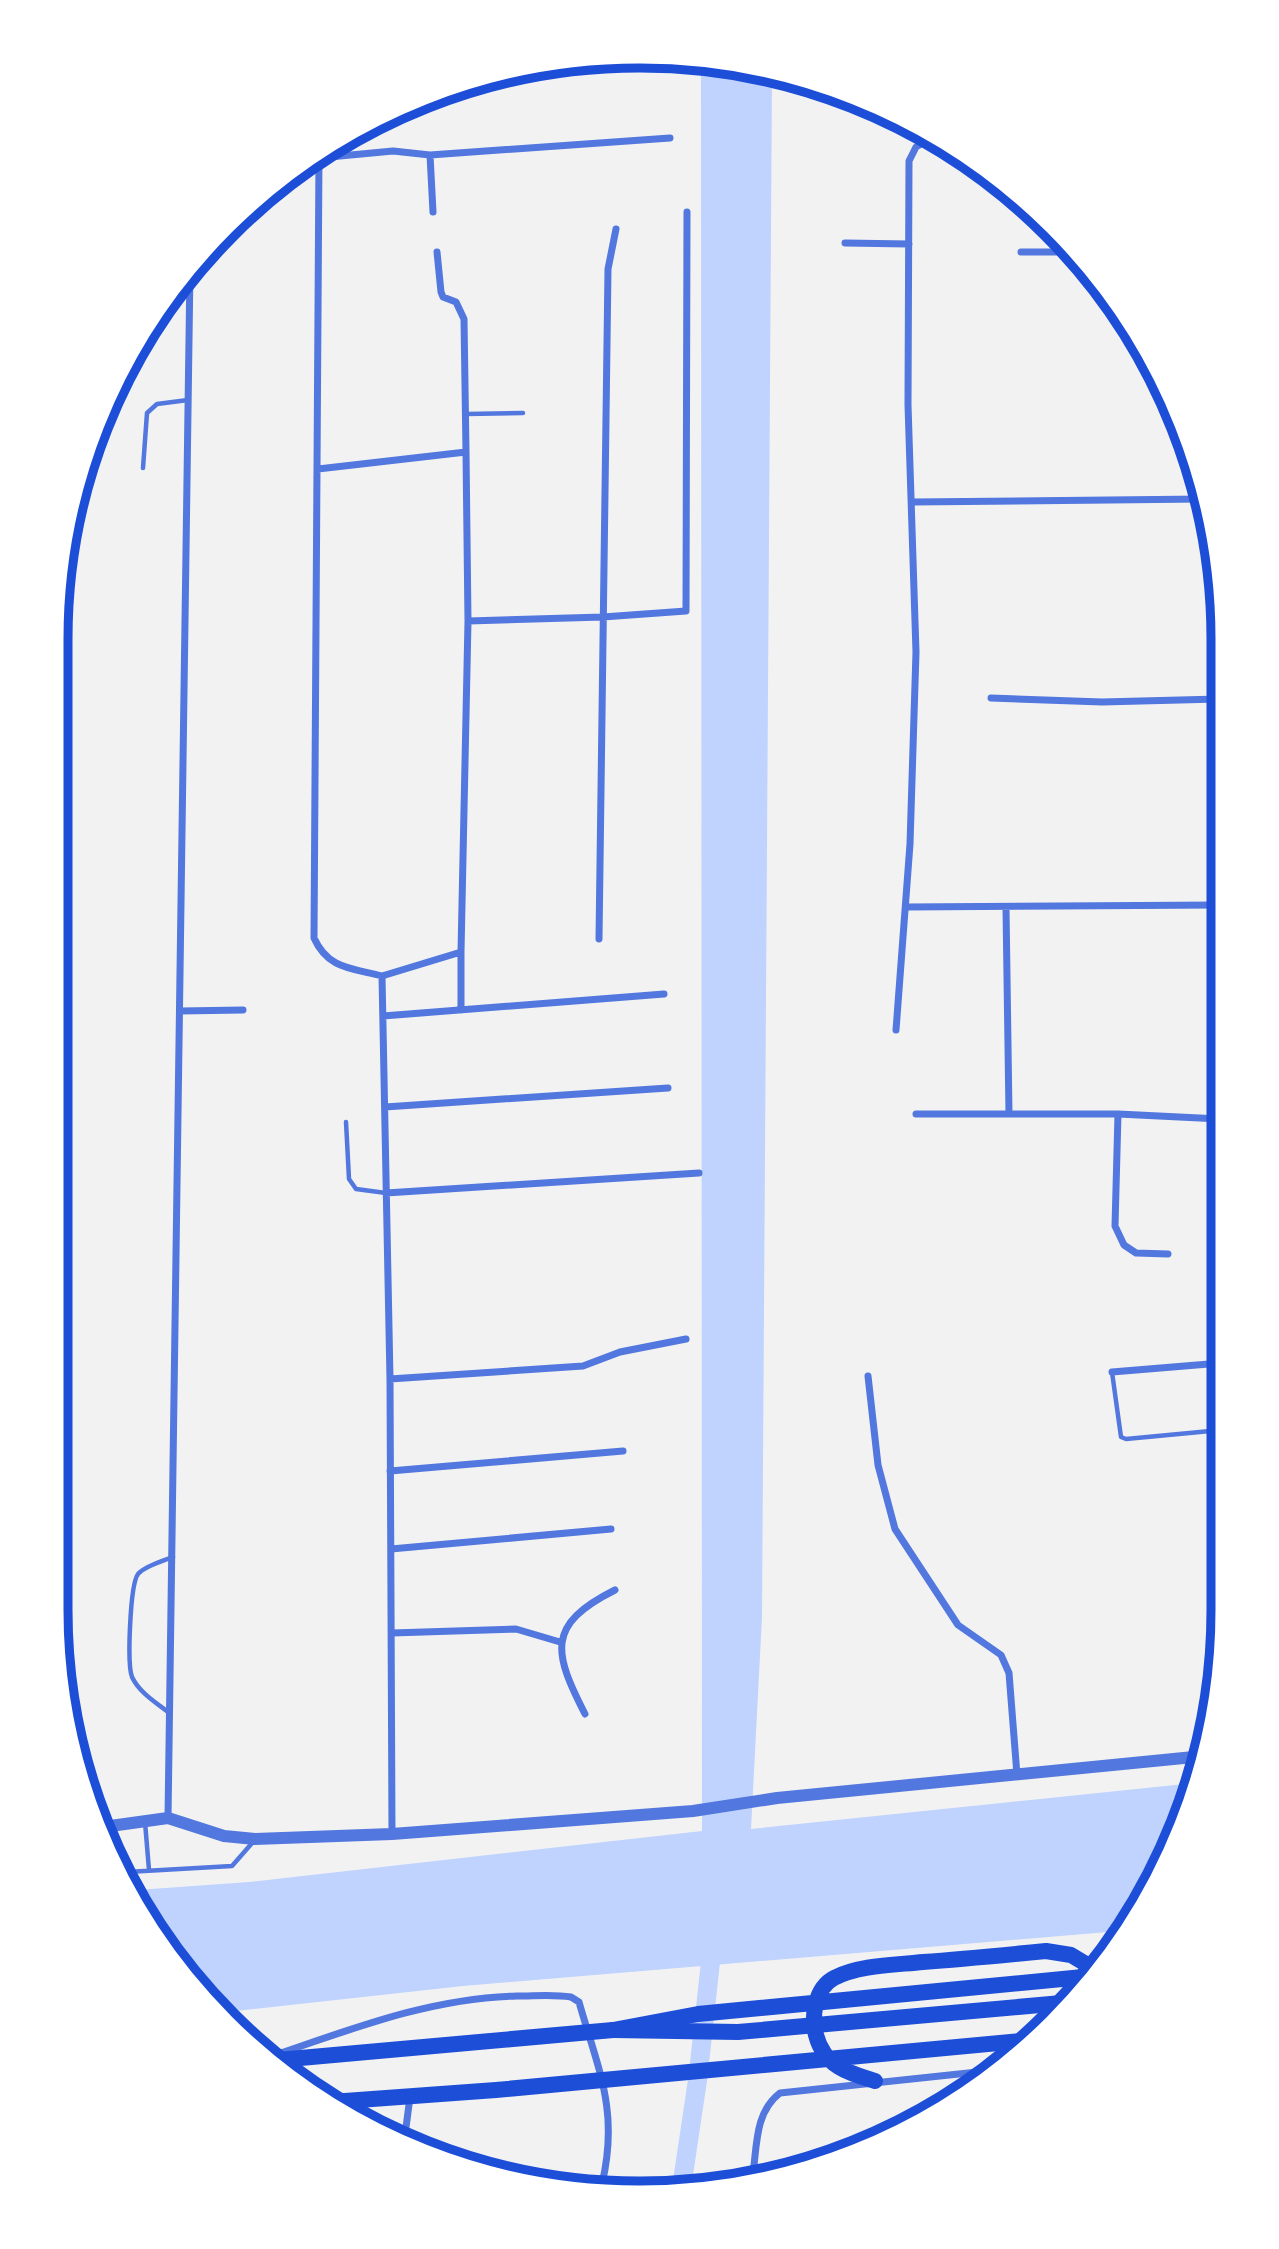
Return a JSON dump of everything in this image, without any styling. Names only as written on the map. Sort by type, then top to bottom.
[{"type":"main road","points":[[875,2081],[848,2073],[830,2063],[815,2035],[815,2003],[822,1989],[833,1978],[877,1967],[1046,1951],[1071,1955],[1087,1964]]},
{"type":"main road","points":[[613,2030],[698,2014],[1077,1977]]},
{"type":"main road","points":[[287,2059],[613,2030],[765,2031],[1052,2004]]},
{"type":"main road","points":[[349,2101],[496,2090],[1013,2041]]},
{"type":"street","points":[[339,155],[393,151],[430,155],[670,138]]},
{"type":"street","points":[[896,1030],[906,907],[916,652],[908,405],[909,161],[916,147],[922,143]]},
{"type":"street","points":[[430,155],[433,212]]},
{"type":"street","points":[[319,167],[314,938],[321,955],[337,965],[382,976],[461,952]]},
{"type":"street","points":[[468,621],[682,613],[687,608],[687,212]]},
{"type":"street","points":[[598,939],[608,269],[616,229]]},
{"type":"street","points":[[845,243],[909,244]]},
{"type":"street","points":[[437,252],[443,297],[456,302],[464,319],[468,621],[461,1010]]},
{"type":"street","points":[[1021,252],[1058,252]]},
{"type":"street","points":[[168,1818],[167,1712],[173,1557],[191,286]]},
{"type":"street","points":[[318,469],[466,452]]},
{"type":"street","points":[[913,502],[1193,499]]},
{"type":"street","points":[[992,698],[1102,702],[1211,699]]},
{"type":"street","points":[[906,907],[1211,905]]},
{"type":"street","points":[[1006,908],[1009,1114]]},
{"type":"street","points":[[382,976],[390,1379],[392,1834]]},
{"type":"street","points":[[383,1016],[664,994]]},
{"type":"street","points":[[180,1011],[243,1010]]},
{"type":"street","points":[[385,1107],[668,1088]]},
{"type":"street","points":[[916,1114],[1118,1114],[1211,1119]]},
{"type":"street","points":[[1118,1114],[1115,1226],[1124,1244],[1136,1253],[1168,1254]]},
{"type":"street","points":[[386,1194],[699,1174]]},
{"type":"street","points":[[390,1379],[583,1366],[620,1352],[686,1339]]},
{"type":"street","points":[[1112,1372],[1211,1364]]},
{"type":"street","points":[[868,1376],[878,1465],[895,1529],[958,1625],[1001,1656],[1009,1673],[1017,1775]]},
{"type":"street","points":[[390,1471],[623,1451]]},
{"type":"street","points":[[391,1549],[611,1529]]},
{"type":"street","points":[[585,1714],[564,1672],[560,1642],[576,1617],[590,1602],[615,1590]]},
{"type":"street","points":[[392,1633],[516,1629],[560,1642]]},
{"type":"street","points":[[111,1826],[168,1818],[224,1836],[255,1839],[392,1834],[693,1811],[777,1798],[1191,1757]]},
{"type":"street","points":[[281,2054],[398,2013],[449,2002],[491,1997],[571,1997],[579,2002],[607,2100],[610,2151],[603,2180]]},
{"type":"street","points":[[754,2169],[761,2119],[768,2102],[780,2093],[974,2072]]},
{"type":"street","points":[[406,2130],[410,2096]]},
{"type":"lane","points":[[143,468],[146,414],[157,404],[189,400]]},
{"type":"lane","points":[[466,414],[523,413]]},
{"type":"lane","points":[[346,1122],[349,1179],[356,1189],[386,1194]]},
{"type":"lane","points":[[1112,1372],[1121,1437],[1126,1439],[1211,1431]]},
{"type":"lane","points":[[167,1712],[141,1690],[131,1675],[131,1602],[133,1584],[140,1572],[173,1557]]},
{"type":"lane","points":[[145,1821],[149,1870]]},
{"type":"lane","points":[[132,1872],[232,1866],[255,1839]]},
{"type":"water","points":[[701,72],[772,84],[762,1617],[751,1829],[1183,1784],[1180,1793],[1152,1862],[1111,1932],[463,1986],[234,2011],[186,1957],[142,1890],[249,1882],[702,1831]]},
{"type":"waterway","points":[[683,2179],[698,2077],[713,1939]]}]
